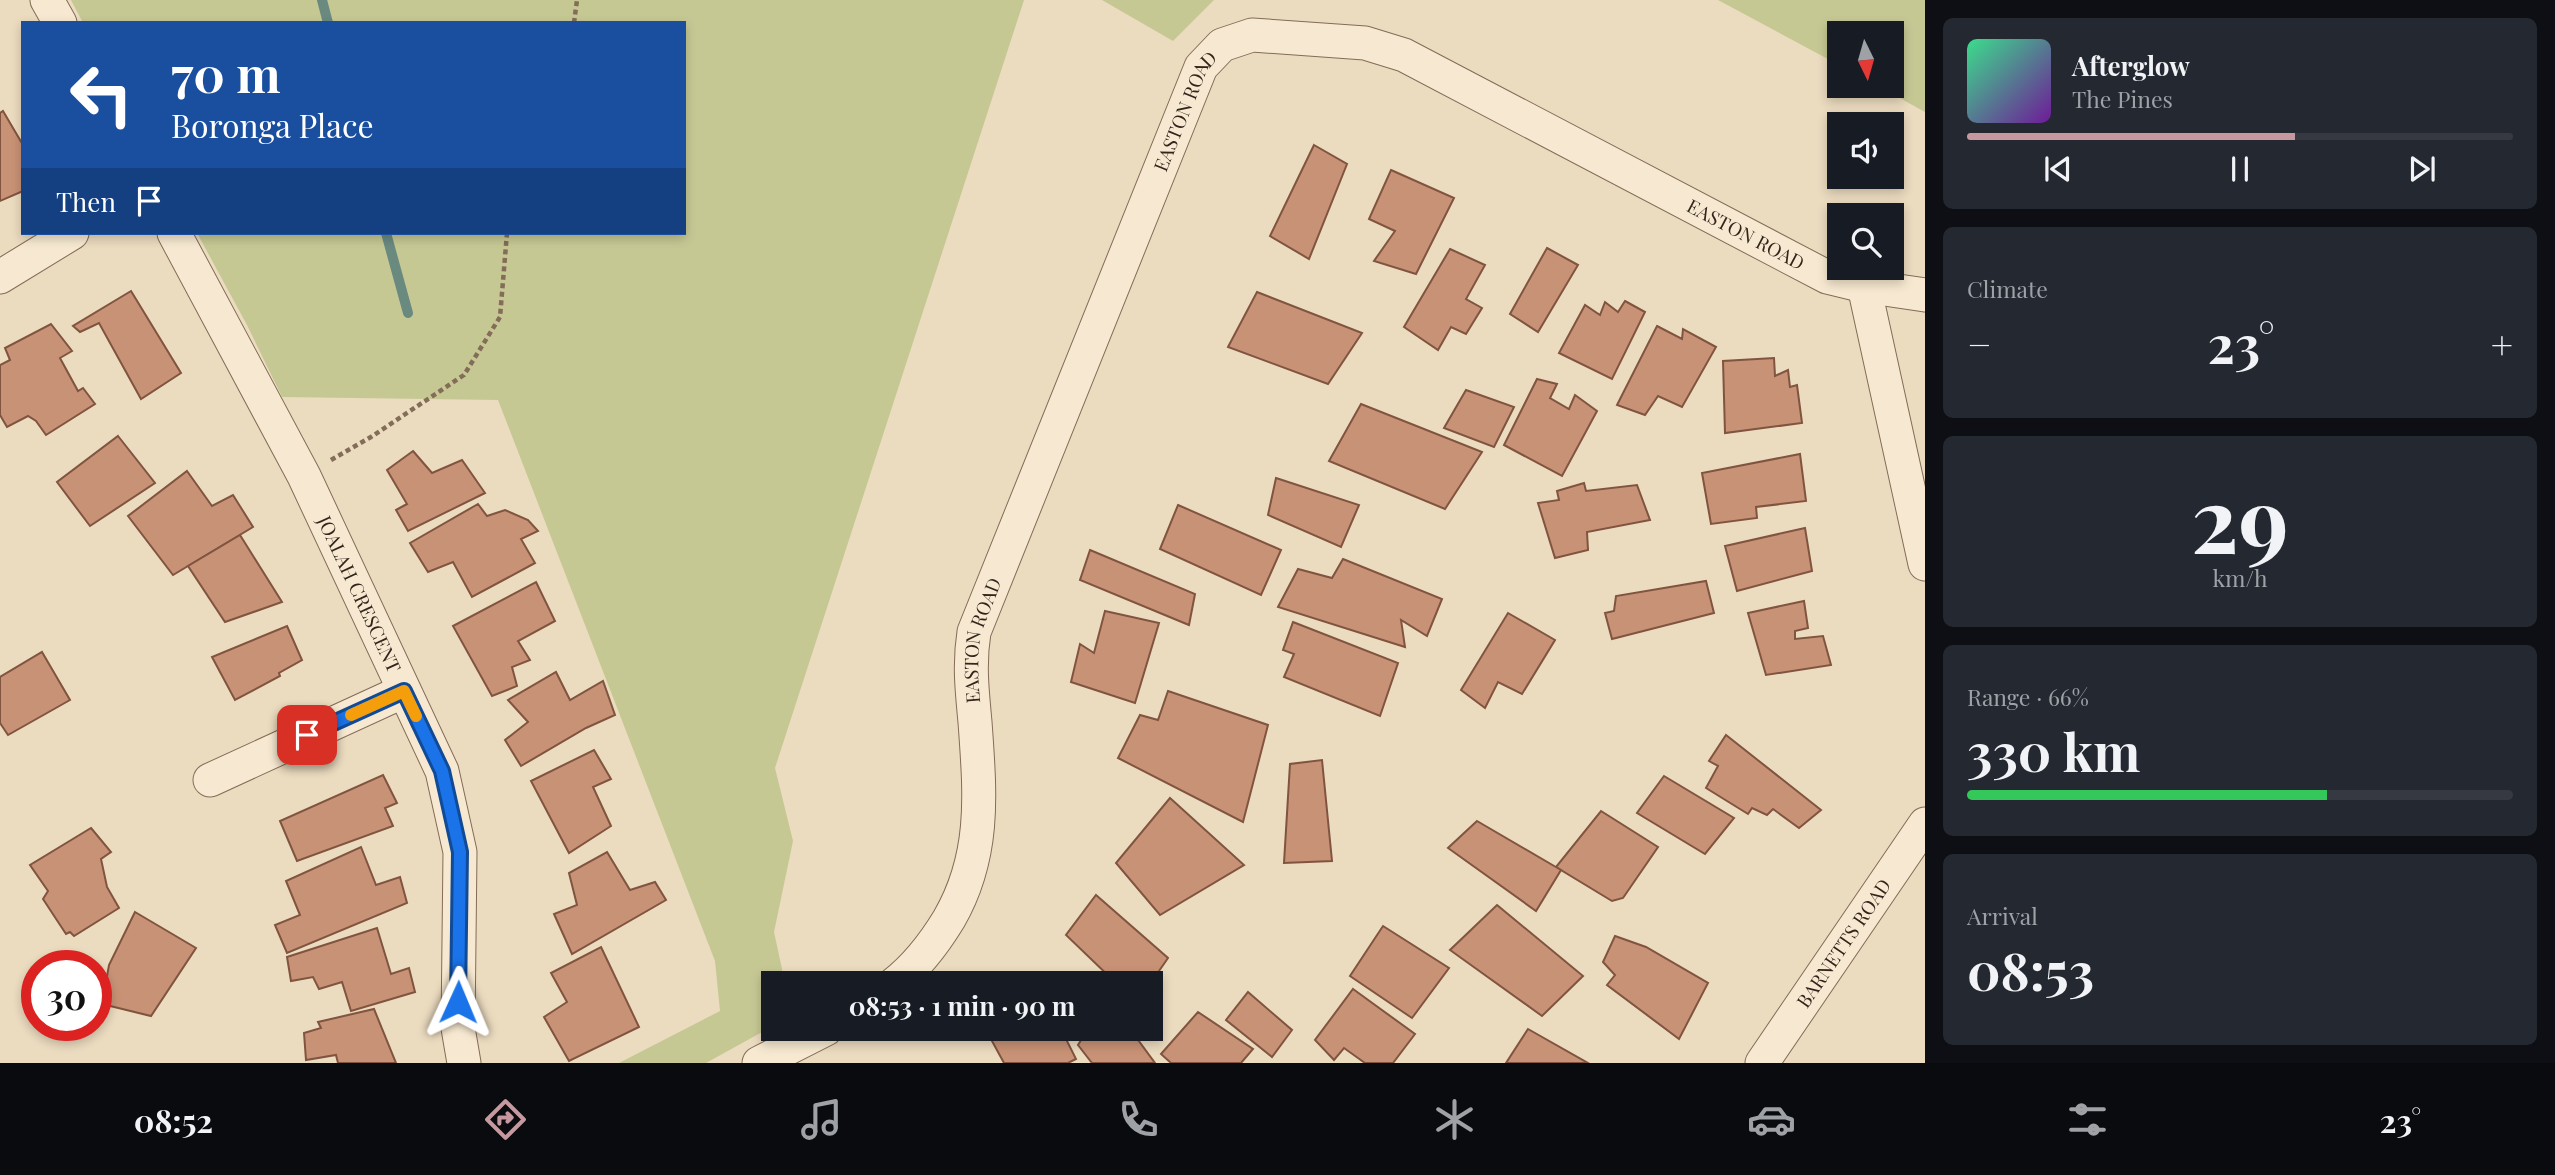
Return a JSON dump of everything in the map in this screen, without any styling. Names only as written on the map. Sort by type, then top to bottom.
[{"type":"street","points":[[47,0],[59,21]]},
{"type":"street","name":"EASTON ROAD","points":[[906,971],[936,940],[960,899],[975,855],[979,813],[970,661],[974,632],[1201,67],[1222,45],[1252,35],[1365,43],[1404,55],[1827,277],[1864,286],[1925,295]]},
{"type":"street","points":[[0,277],[69,235]]},
{"type":"street","name":"JOALAH CRESCENT","points":[[175,235],[304,475],[442,771],[460,852],[458,1028],[464,1063]]},
{"type":"street","points":[[1864,286],[1925,564]]},
{"type":"street","points":[[210,780],[404,691]]},
{"type":"street","name":"BARNETTS ROAD","points":[[1762,1063],[1925,824]]},
{"type":"street","points":[[759,1063],[802,1041]]},
{"type":"path","points":[[574,21],[577,0]]},
{"type":"path","points":[[304,475],[371,437],[464,375],[500,317],[508,235]]},
{"type":"green space","points":[[71,0],[1024,0],[775,768],[793,841],[774,932],[782,971],[761,971],[761,1033],[706,1063],[619,1063],[720,1011],[715,961],[498,400],[282,397],[198,235],[686,235],[686,21],[82,21]]},
{"type":"green space","points":[[1102,0],[1214,0],[1173,41]]},
{"type":"green space","points":[[1718,0],[1925,0],[1925,112],[1900,98],[1904,98],[1904,21],[1827,21],[1827,59]]},
{"type":"building","points":[[3,111],[21,142],[21,192],[0,201],[0,113]]},
{"type":"building","points":[[1314,145],[1347,164],[1309,259],[1270,236]]},
{"type":"building","points":[[1391,170],[1454,198],[1416,274],[1374,261],[1395,231],[1369,219]]},
{"type":"building","points":[[1547,248],[1578,265],[1538,332],[1510,314]]},
{"type":"building","points":[[1450,249],[1485,265],[1466,299],[1482,308],[1466,334],[1451,327],[1438,350],[1404,327]]},
{"type":"building","points":[[131,291],[181,373],[141,399],[99,323],[80,332],[73,326]]},
{"type":"building","points":[[1257,292],[1362,333],[1328,384],[1228,347]]},
{"type":"building","points":[[1625,301],[1645,312],[1612,379],[1559,353],[1585,305],[1600,315],[1605,302],[1618,312]]},
{"type":"building","points":[[51,324],[72,351],[60,358],[78,391],[83,388],[95,404],[46,435],[36,421],[28,416],[7,427],[0,415],[0,365],[10,360],[5,348]]},
{"type":"building","points":[[1657,326],[1682,339],[1683,329],[1716,347],[1682,407],[1658,396],[1645,415],[1617,405]]},
{"type":"building","points":[[1774,358],[1775,376],[1788,370],[1790,387],[1797,385],[1802,423],[1725,433],[1723,361]]},
{"type":"building","points":[[1537,379],[1557,384],[1550,398],[1569,409],[1575,395],[1597,411],[1562,476],[1504,445]]},
{"type":"building","points":[[1466,390],[1514,407],[1494,447],[1444,428]]},
{"type":"building","points":[[1361,404],[1482,452],[1445,509],[1329,461]]},
{"type":"building","points":[[118,436],[155,483],[90,526],[57,482]]},
{"type":"building","points":[[413,451],[432,473],[462,460],[485,493],[408,531],[396,510],[407,504],[387,470]]},
{"type":"building","points":[[1800,454],[1806,501],[1756,507],[1757,518],[1711,524],[1702,473]]},
{"type":"building","points":[[187,471],[212,506],[233,495],[253,527],[173,575],[128,516]]},
{"type":"building","points":[[1276,478],[1359,505],[1341,547],[1268,515]]},
{"type":"building","points":[[1584,483],[1586,491],[1637,485],[1650,520],[1587,532],[1588,550],[1555,558],[1538,503],[1559,500],[1557,491]]},
{"type":"building","points":[[478,504],[487,516],[505,510],[528,520],[538,531],[521,539],[535,563],[472,597],[453,562],[428,572],[410,543]]},
{"type":"building","points":[[1178,505],[1281,550],[1261,595],[1160,549]]},
{"type":"building","points":[[1805,528],[1812,571],[1737,591],[1725,546]]},
{"type":"building","points":[[240,535],[282,602],[225,622],[188,566]]},
{"type":"building","points":[[1090,550],[1195,594],[1189,625],[1080,580]]},
{"type":"building","points":[[1343,559],[1442,599],[1427,636],[1401,620],[1405,647],[1278,607],[1298,569],[1332,578]]},
{"type":"building","points":[[1706,581],[1714,613],[1612,639],[1605,613],[1614,611],[1616,596]]},
{"type":"building","points":[[536,582],[555,621],[518,641],[530,660],[512,667],[517,686],[492,696],[453,626]]},
{"type":"building","points":[[1804,601],[1808,628],[1795,631],[1795,639],[1823,636],[1831,665],[1766,675],[1748,613]]},
{"type":"building","points":[[1105,611],[1159,623],[1135,703],[1071,682],[1080,644],[1094,653]]},
{"type":"building","points":[[1508,613],[1555,640],[1522,694],[1498,682],[1485,708],[1461,690]]},
{"type":"building","points":[[1293,622],[1398,663],[1380,716],[1284,677],[1294,654],[1283,650]]},
{"type":"building","points":[[287,626],[302,660],[279,673],[280,676],[235,700],[212,657]]},
{"type":"building","points":[[42,652],[70,700],[8,735],[0,723],[0,677]]},
{"type":"building","points":[[556,672],[570,700],[603,681],[615,715],[586,728],[521,766],[505,740],[528,722],[508,700]]},
{"type":"building","points":[[1168,691],[1268,725],[1243,822],[1118,758],[1140,715],[1158,720]]},
{"type":"building","points":[[1726,735],[1821,810],[1799,828],[1773,809],[1767,815],[1752,808],[1748,814],[1706,788],[1718,766],[1709,761]]},
{"type":"building","points":[[594,750],[611,779],[593,787],[611,826],[569,853],[531,781]]},
{"type":"building","points":[[1322,760],[1332,861],[1284,863],[1290,764]]},
{"type":"building","points":[[383,775],[397,803],[385,808],[393,826],[297,861],[280,821]]},
{"type":"building","points":[[1664,776],[1734,818],[1705,854],[1637,813]]},
{"type":"building","points":[[1170,798],[1244,865],[1160,915],[1116,863]]},
{"type":"building","points":[[1601,811],[1658,847],[1623,898],[1612,901],[1556,867]]},
{"type":"building","points":[[1477,821],[1561,870],[1536,911],[1448,848]]},
{"type":"building","points":[[91,828],[111,852],[101,859],[107,887],[119,908],[74,936],[70,932],[66,934],[43,899],[48,891],[30,865]]},
{"type":"building","points":[[361,847],[376,885],[400,877],[407,903],[287,953],[275,925],[300,915],[286,881]]},
{"type":"building","points":[[607,852],[630,890],[655,882],[666,900],[572,954],[554,914],[577,905],[569,873]]},
{"type":"building","points":[[1096,895],[1168,958],[1159,971],[1103,971],[1066,935]]},
{"type":"building","points":[[1497,905],[1583,976],[1542,1016],[1450,950]]},
{"type":"building","points":[[135,912],[196,948],[151,1016],[112,1006],[112,959]]},
{"type":"building","points":[[1383,926],[1449,968],[1412,1018],[1350,976]]},
{"type":"building","points":[[377,928],[391,974],[409,968],[415,992],[351,1011],[342,982],[319,989],[313,977],[291,981],[287,957]]},
{"type":"building","points":[[1615,936],[1646,947],[1708,983],[1679,1039],[1607,985],[1615,975],[1603,962]]},
{"type":"building","points":[[601,947],[639,1027],[569,1061],[544,1017],[567,1002],[551,973]]},
{"type":"building","points":[[1353,989],[1415,1034],[1393,1063],[1365,1063],[1344,1048],[1334,1060],[1315,1040]]},
{"type":"building","points":[[1248,992],[1292,1030],[1272,1057],[1226,1020]]},
{"type":"building","points":[[374,1009],[396,1063],[338,1063],[336,1055],[306,1060],[304,1033],[321,1028],[318,1022]]},
{"type":"building","points":[[1198,1012],[1253,1049],[1241,1063],[1171,1063],[1161,1054]]},
{"type":"building","points":[[1528,1029],[1588,1063],[1506,1063]]},
{"type":"building","points":[[992,1041],[1067,1041],[1076,1059],[1068,1063],[1004,1063]]},
{"type":"building","points":[[1080,1041],[1139,1041],[1155,1063],[1092,1063],[1078,1045]]},
{"type":"waterway","points":[[322,0],[327,21]]},
{"type":"waterway","points":[[387,235],[408,313]]},
{"type":"slow traffic","points":[[351,715],[404,691],[416,716]]},
{"type":"route","points":[[307,735],[404,691],[442,771],[460,852],[458,1002]]}]
